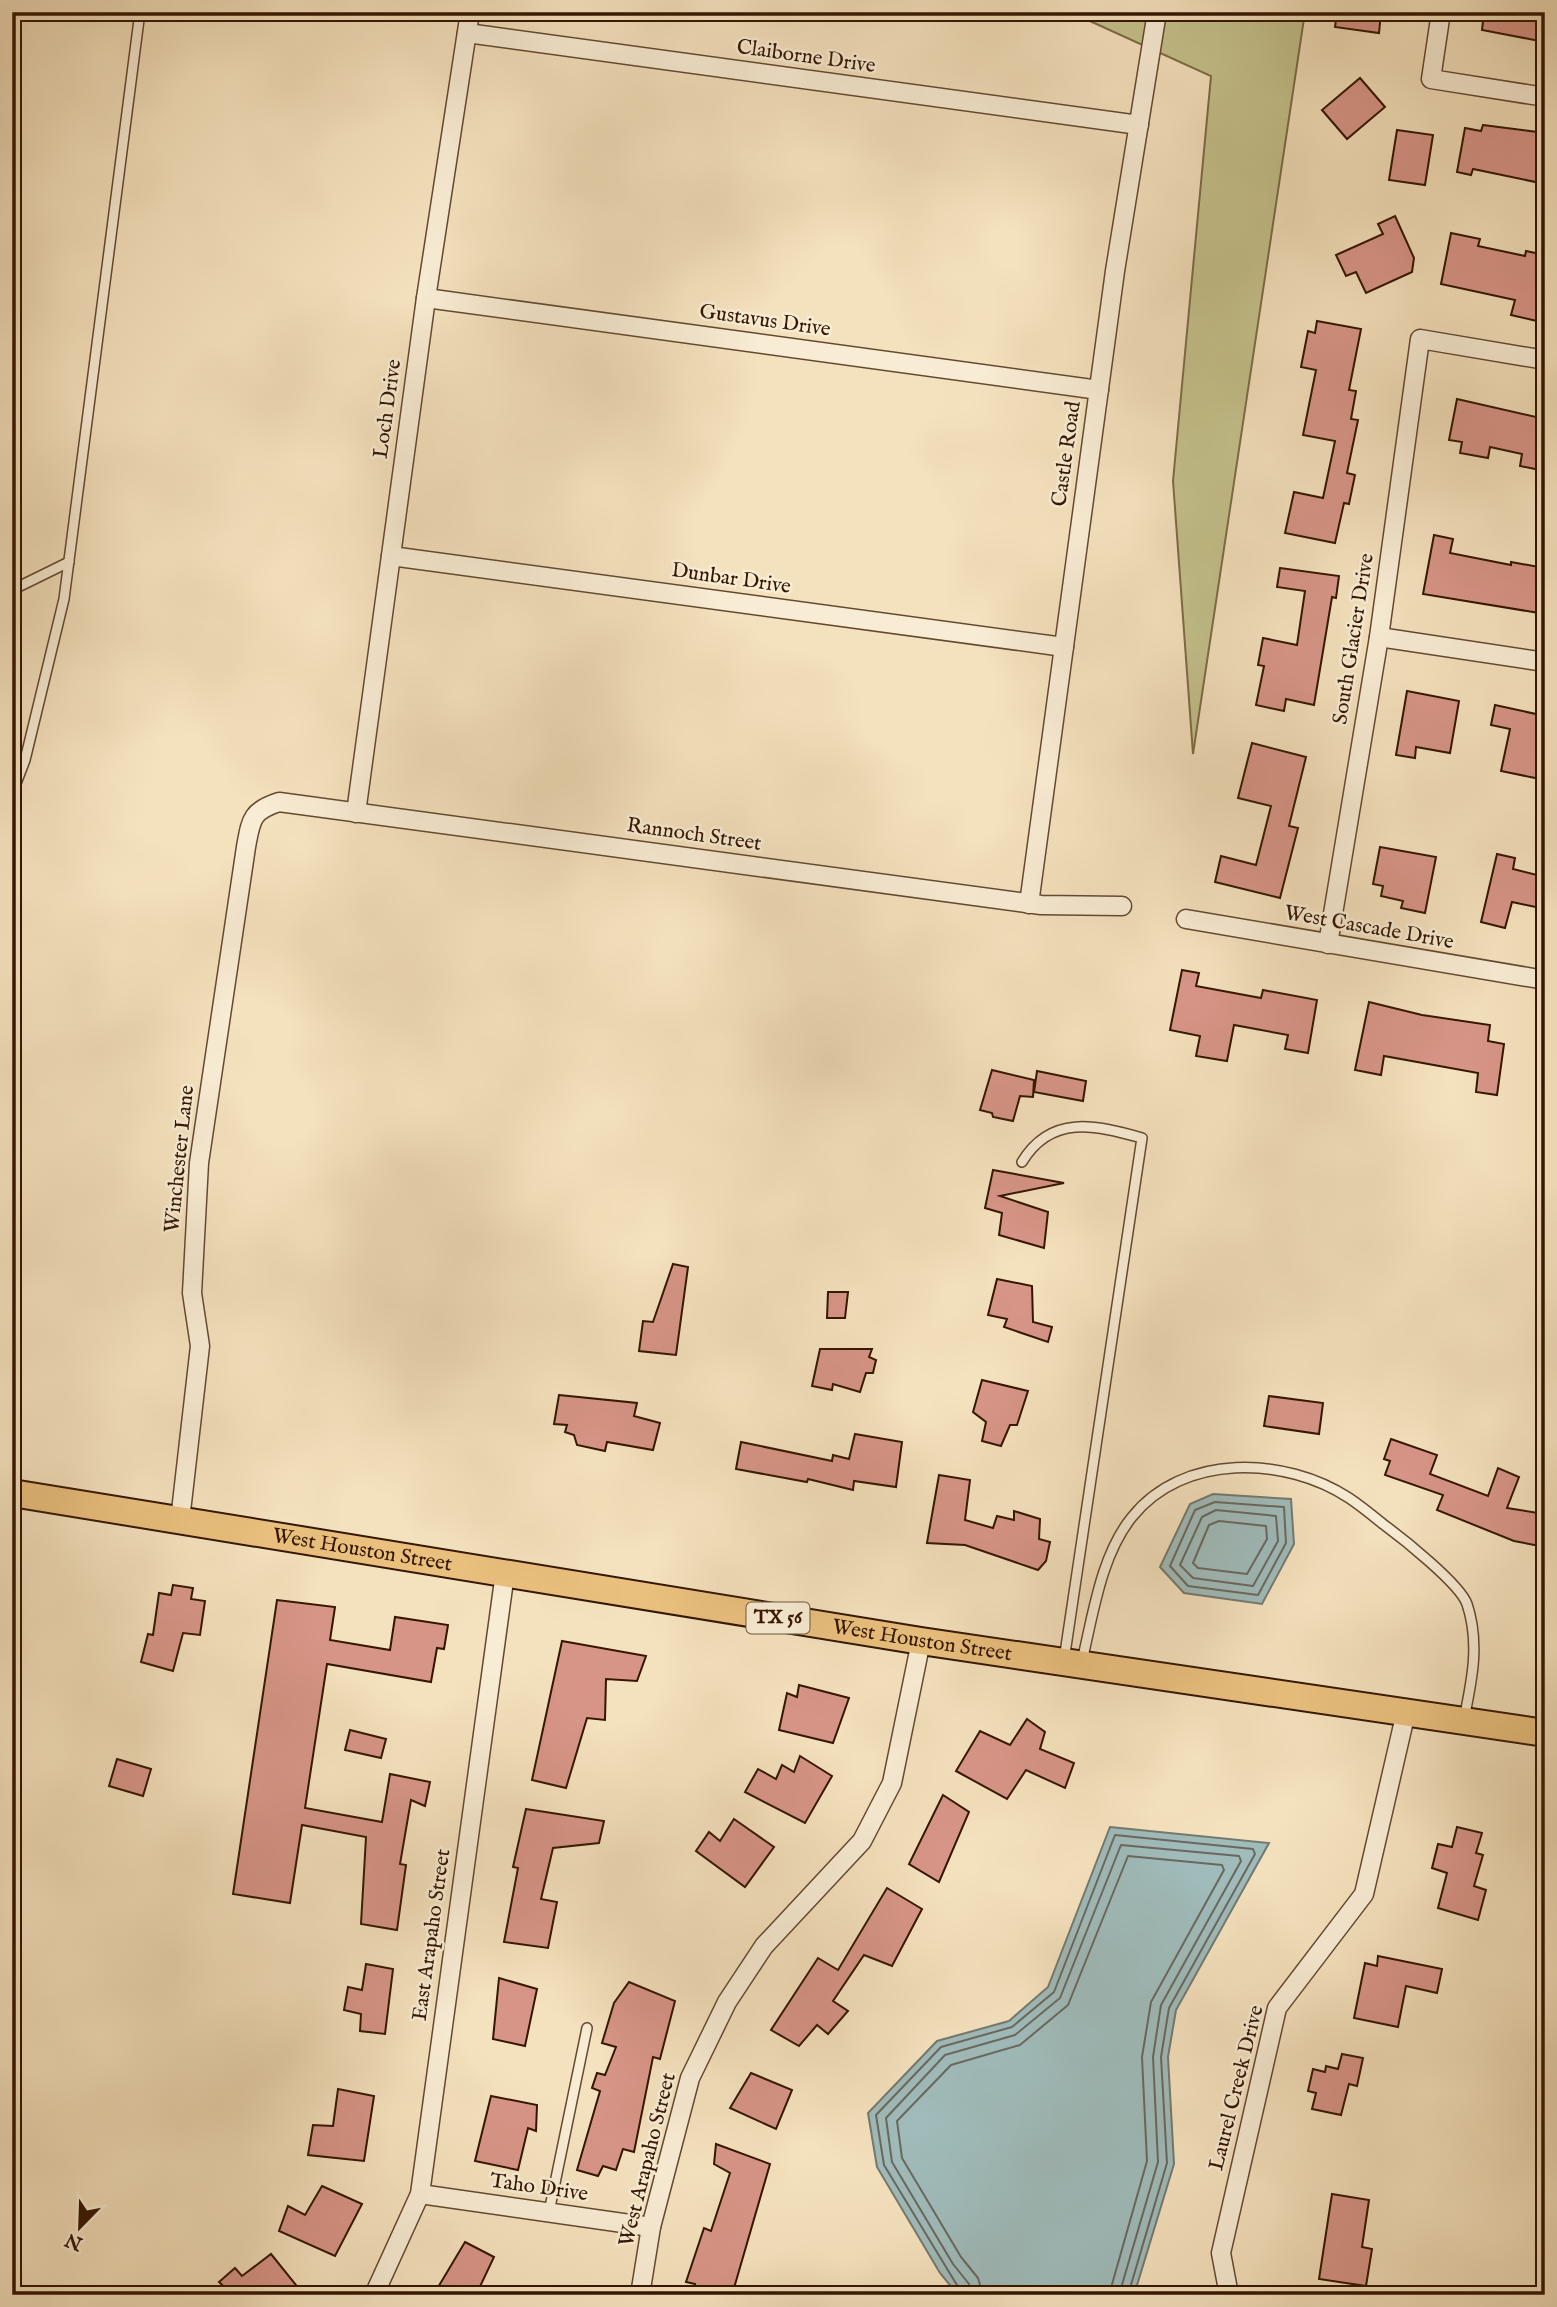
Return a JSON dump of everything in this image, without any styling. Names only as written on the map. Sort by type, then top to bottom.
[{"type":"main road","name":"West Houston Street","points":[[12,1493],[921,1641],[1545,1733]]},
{"type":"street","name":"Loch Drive","points":[[356,813],[426,298],[470,12]]},
{"type":"street","name":"Castle Road","points":[[1029,904],[1099,390],[1157,12]]},
{"type":"street","points":[[1441,12],[1431,79],[1545,97]]},
{"type":"street","name":"Claiborne Drive","points":[[467,33],[1139,125]]},
{"type":"street","name":"Gustavus Drive","points":[[426,298],[1099,390]]},
{"type":"street","name":"South Glacier Drive","points":[[1328,944],[1379,637],[1420,339],[1545,360]]},
{"type":"street","name":"Dunbar Drive","points":[[391,556],[1064,647]]},
{"type":"street","points":[[1379,637],[1545,662]]},
{"type":"street","name":"Rannoch Street","points":[[261,808],[279,802],[1029,904],[1122,906]]},
{"type":"street","name":"Winchester Lane","points":[[180,1520],[200,1346],[192,1293],[199,1163],[250,821],[261,808]]},
{"type":"street","name":"West Cascade Drive","points":[[1186,919],[1545,980]]},
{"type":"street","name":"East Arapaho Street","points":[[374,2295],[420,2194],[505,1573]]},
{"type":"street","name":"West Arapaho Street","points":[[639,2295],[651,2227],[690,2078],[727,2002],[764,1946],[862,1841],[892,1783],[921,1641]]},
{"type":"street","name":"Laurel Creek Drive","points":[[1229,2295],[1221,2253],[1277,2008],[1364,1894],[1406,1712]]},
{"type":"street","name":"Taho Drive","points":[[420,2194],[651,2227]]},
{"type":"lane","points":[[12,794],[29,746],[64,599],[141,12]]},
{"type":"lane","points":[[12,590],[69,562]]},
{"type":"lane","points":[[1022,1163],[1033,1144],[1075,1125],[1113,1130],[1142,1138],[1073,1663]]},
{"type":"lane","points":[[1073,1663],[1113,1549],[1131,1518],[1158,1490],[1200,1472],[1245,1465],[1309,1479],[1348,1497],[1405,1540],[1466,1601],[1475,1641],[1464,1721]]},
{"type":"lane","points":[[549,2212],[587,2028]]},
{"type":"shaded area","points":[[1070,12],[1305,12],[1193,754],[1173,481],[1211,76]]},
{"type":"water","points":[[1213,1494],[1291,1499],[1294,1544],[1262,1604],[1184,1593],[1160,1567],[1190,1504]]},
{"type":"water","points":[[1110,1827],[1269,1843],[1176,2010],[1168,2057],[1174,2164],[1134,2295],[958,2295],[940,2273],[877,2167],[868,2113],[937,2041],[1009,2021],[1048,1987]]},
{"type":"building","points":[[1337,12],[1381,12],[1379,33],[1335,27]]},
{"type":"building","points":[[1484,12],[1545,12],[1545,42],[1482,30]]},
{"type":"building","points":[[1360,78],[1385,107],[1347,139],[1322,110]]},
{"type":"building","points":[[1483,125],[1545,133],[1545,184],[1473,169],[1471,175],[1457,172],[1465,128],[1481,131]]},
{"type":"building","points":[[1397,130],[1433,135],[1425,185],[1389,180]]},
{"type":"building","points":[[1395,216],[1414,258],[1412,272],[1366,293],[1356,272],[1346,276],[1336,255],[1383,234],[1378,224]]},
{"type":"building","points":[[1451,233],[1480,239],[1478,246],[1525,256],[1526,251],[1545,255],[1545,298],[1542,297],[1537,321],[1511,315],[1515,300],[1441,284]]},
{"type":"building","points":[[1317,321],[1361,329],[1349,390],[1356,391],[1351,419],[1358,420],[1347,473],[1355,475],[1349,504],[1344,503],[1335,543],[1285,533],[1294,492],[1323,498],[1335,441],[1303,435],[1316,370],[1301,367],[1308,331],[1315,333]]},
{"type":"building","points":[[1457,399],[1545,419],[1545,471],[1520,466],[1522,454],[1490,447],[1488,458],[1460,453],[1462,442],[1449,440]]},
{"type":"building","points":[[1434,535],[1453,539],[1450,553],[1511,565],[1511,562],[1545,568],[1545,614],[1423,594]]},
{"type":"building","points":[[1280,568],[1339,576],[1336,598],[1332,597],[1314,705],[1286,699],[1284,711],[1256,705],[1264,666],[1258,665],[1263,638],[1297,645],[1305,591],[1277,587]]},
{"type":"building","points":[[1407,691],[1459,701],[1450,753],[1416,747],[1415,758],[1396,755]]},
{"type":"building","points":[[1495,705],[1545,716],[1538,751],[1545,752],[1545,780],[1501,771],[1510,729],[1491,725]]},
{"type":"building","points":[[1252,743],[1306,757],[1289,826],[1298,828],[1280,898],[1215,882],[1221,856],[1256,865],[1271,806],[1238,798]]},
{"type":"building","points":[[1380,847],[1436,857],[1425,913],[1401,908],[1403,901],[1381,896],[1383,886],[1373,884]]},
{"type":"building","points":[[1497,854],[1515,858],[1513,869],[1545,877],[1545,909],[1512,902],[1505,928],[1481,922]]},
{"type":"building","points":[[1182,970],[1199,973],[1196,986],[1261,998],[1263,990],[1317,1000],[1308,1053],[1285,1049],[1288,1035],[1234,1025],[1227,1061],[1196,1056],[1200,1036],[1170,1030]]},
{"type":"building","points":[[1369,1002],[1422,1015],[1490,1025],[1488,1041],[1504,1044],[1497,1095],[1476,1092],[1478,1073],[1384,1056],[1381,1075],[1355,1070]]},
{"type":"building","points":[[992,1070],[1034,1080],[1033,1097],[1020,1096],[1013,1121],[993,1117],[992,1113],[980,1110]]},
{"type":"building","points":[[1037,1071],[1086,1081],[1083,1101],[1034,1092]]},
{"type":"building","points":[[993,1170],[1064,1183],[1000,1196],[1048,1212],[1044,1248],[999,1235],[1002,1213],[985,1208]]},
{"type":"building","points":[[673,1264],[688,1267],[676,1355],[639,1351],[643,1321],[653,1322]]},
{"type":"building","points":[[997,1279],[1032,1286],[1033,1322],[1052,1327],[1048,1342],[1004,1327],[1007,1319],[988,1315]]},
{"type":"building","points":[[828,1292],[848,1292],[845,1318],[827,1318]]},
{"type":"building","points":[[820,1349],[872,1349],[869,1357],[876,1360],[873,1373],[866,1373],[860,1392],[833,1384],[832,1390],[812,1386]]},
{"type":"building","points":[[982,1380],[1028,1391],[1017,1425],[1010,1425],[1001,1446],[982,1441],[986,1422],[973,1412]]},
{"type":"building","points":[[559,1395],[637,1403],[634,1416],[660,1423],[653,1450],[607,1442],[605,1451],[577,1445],[574,1435],[565,1432],[567,1425],[554,1424]]},
{"type":"building","points":[[1269,1396],[1323,1403],[1319,1434],[1264,1426]]},
{"type":"building","points":[[855,1434],[902,1442],[896,1487],[854,1481],[853,1490],[808,1479],[807,1482],[736,1469],[741,1442],[832,1461],[833,1455],[849,1459]]},
{"type":"building","points":[[1391,1439],[1437,1455],[1430,1474],[1488,1496],[1498,1468],[1519,1477],[1507,1508],[1545,1514],[1545,1547],[1514,1541],[1437,1510],[1443,1495],[1385,1475],[1390,1461],[1384,1459]]},
{"type":"building","points":[[939,1475],[970,1480],[965,1520],[993,1528],[997,1516],[1014,1520],[1014,1511],[1040,1519],[1039,1539],[1050,1542],[1046,1561],[1038,1570],[965,1545],[927,1543]]},
{"type":"building","points":[[173,1585],[193,1588],[191,1599],[205,1601],[200,1635],[183,1633],[173,1671],[141,1662],[148,1634],[153,1635],[159,1593],[171,1595]]},
{"type":"building","points":[[277,1600],[335,1607],[330,1640],[390,1650],[395,1617],[448,1625],[444,1649],[437,1648],[431,1682],[327,1664],[305,1808],[382,1822],[390,1774],[430,1782],[425,1806],[411,1800],[400,1864],[406,1865],[397,1930],[361,1924],[366,1837],[302,1825],[290,1903],[233,1894]]},
{"type":"building","points":[[562,1641],[646,1656],[637,1681],[606,1679],[605,1720],[587,1718],[566,1788],[532,1780]]},
{"type":"building","points":[[799,1685],[849,1698],[833,1743],[779,1730],[787,1693],[797,1697]]},
{"type":"building","points":[[1027,1719],[1045,1732],[1040,1749],[1074,1763],[1065,1788],[1026,1770],[1007,1799],[956,1771],[980,1731],[1010,1745]]},
{"type":"building","points":[[350,1730],[386,1739],[381,1758],[345,1750]]},
{"type":"building","points":[[800,1756],[832,1776],[805,1823],[745,1792],[758,1769],[776,1779],[782,1765],[794,1772]]},
{"type":"building","points":[[117,1759],[151,1769],[143,1796],[109,1786]]},
{"type":"building","points":[[943,1795],[969,1812],[939,1882],[909,1864]]},
{"type":"building","points":[[526,1809],[604,1821],[599,1843],[553,1848],[541,1899],[557,1902],[548,1948],[504,1942],[518,1868],[513,1867]]},
{"type":"building","points":[[734,1819],[774,1847],[745,1887],[696,1851],[709,1832],[720,1841]]},
{"type":"building","points":[[1457,1827],[1482,1833],[1476,1853],[1483,1855],[1474,1886],[1486,1890],[1478,1920],[1438,1908],[1447,1873],[1432,1868],[1438,1844],[1452,1847]]},
{"type":"building","points":[[887,1888],[922,1909],[892,1966],[864,1955],[833,2001],[848,2011],[828,2034],[817,2025],[799,2046],[771,2030],[818,1958],[838,1970]]},
{"type":"building","points":[[1378,1956],[1442,1969],[1437,1993],[1406,1986],[1398,2027],[1354,2018],[1365,1963],[1377,1966]]},
{"type":"building","points":[[366,1964],[393,1969],[385,2034],[360,2031],[361,2014],[344,2010],[348,1987],[362,1990]]},
{"type":"building","points":[[499,1978],[537,1989],[525,2046],[493,2039]]},
{"type":"building","points":[[629,1982],[675,2001],[660,2059],[653,2057],[634,2152],[623,2149],[616,2170],[603,2166],[598,2176],[577,2170],[600,2091],[592,2088],[597,2073],[605,2075],[616,2047],[602,2043],[614,2003]]},
{"type":"building","points":[[1342,2054],[1363,2058],[1357,2086],[1349,2084],[1341,2115],[1312,2109],[1316,2093],[1308,2091],[1313,2069],[1325,2072],[1326,2066],[1338,2069]]},
{"type":"building","points":[[751,2073],[792,2090],[776,2129],[730,2108]]},
{"type":"building","points":[[338,2089],[374,2096],[364,2161],[308,2155],[313,2125],[333,2126]]},
{"type":"building","points":[[491,2096],[537,2105],[536,2131],[528,2128],[518,2170],[475,2161]]},
{"type":"building","points":[[716,2144],[770,2164],[732,2295],[692,2295],[695,2284],[686,2282],[704,2228],[711,2231],[730,2173],[714,2164]]},
{"type":"building","points":[[322,2186],[362,2204],[335,2256],[279,2231],[288,2206],[305,2215]]},
{"type":"building","points":[[1332,2194],[1369,2200],[1362,2247],[1372,2249],[1366,2286],[1319,2279]]},
{"type":"building","points":[[465,2242],[494,2257],[476,2295],[452,2295],[437,2289]]},
{"type":"building","points":[[271,2254],[304,2295],[233,2295],[219,2282],[235,2268],[242,2276]]}]
